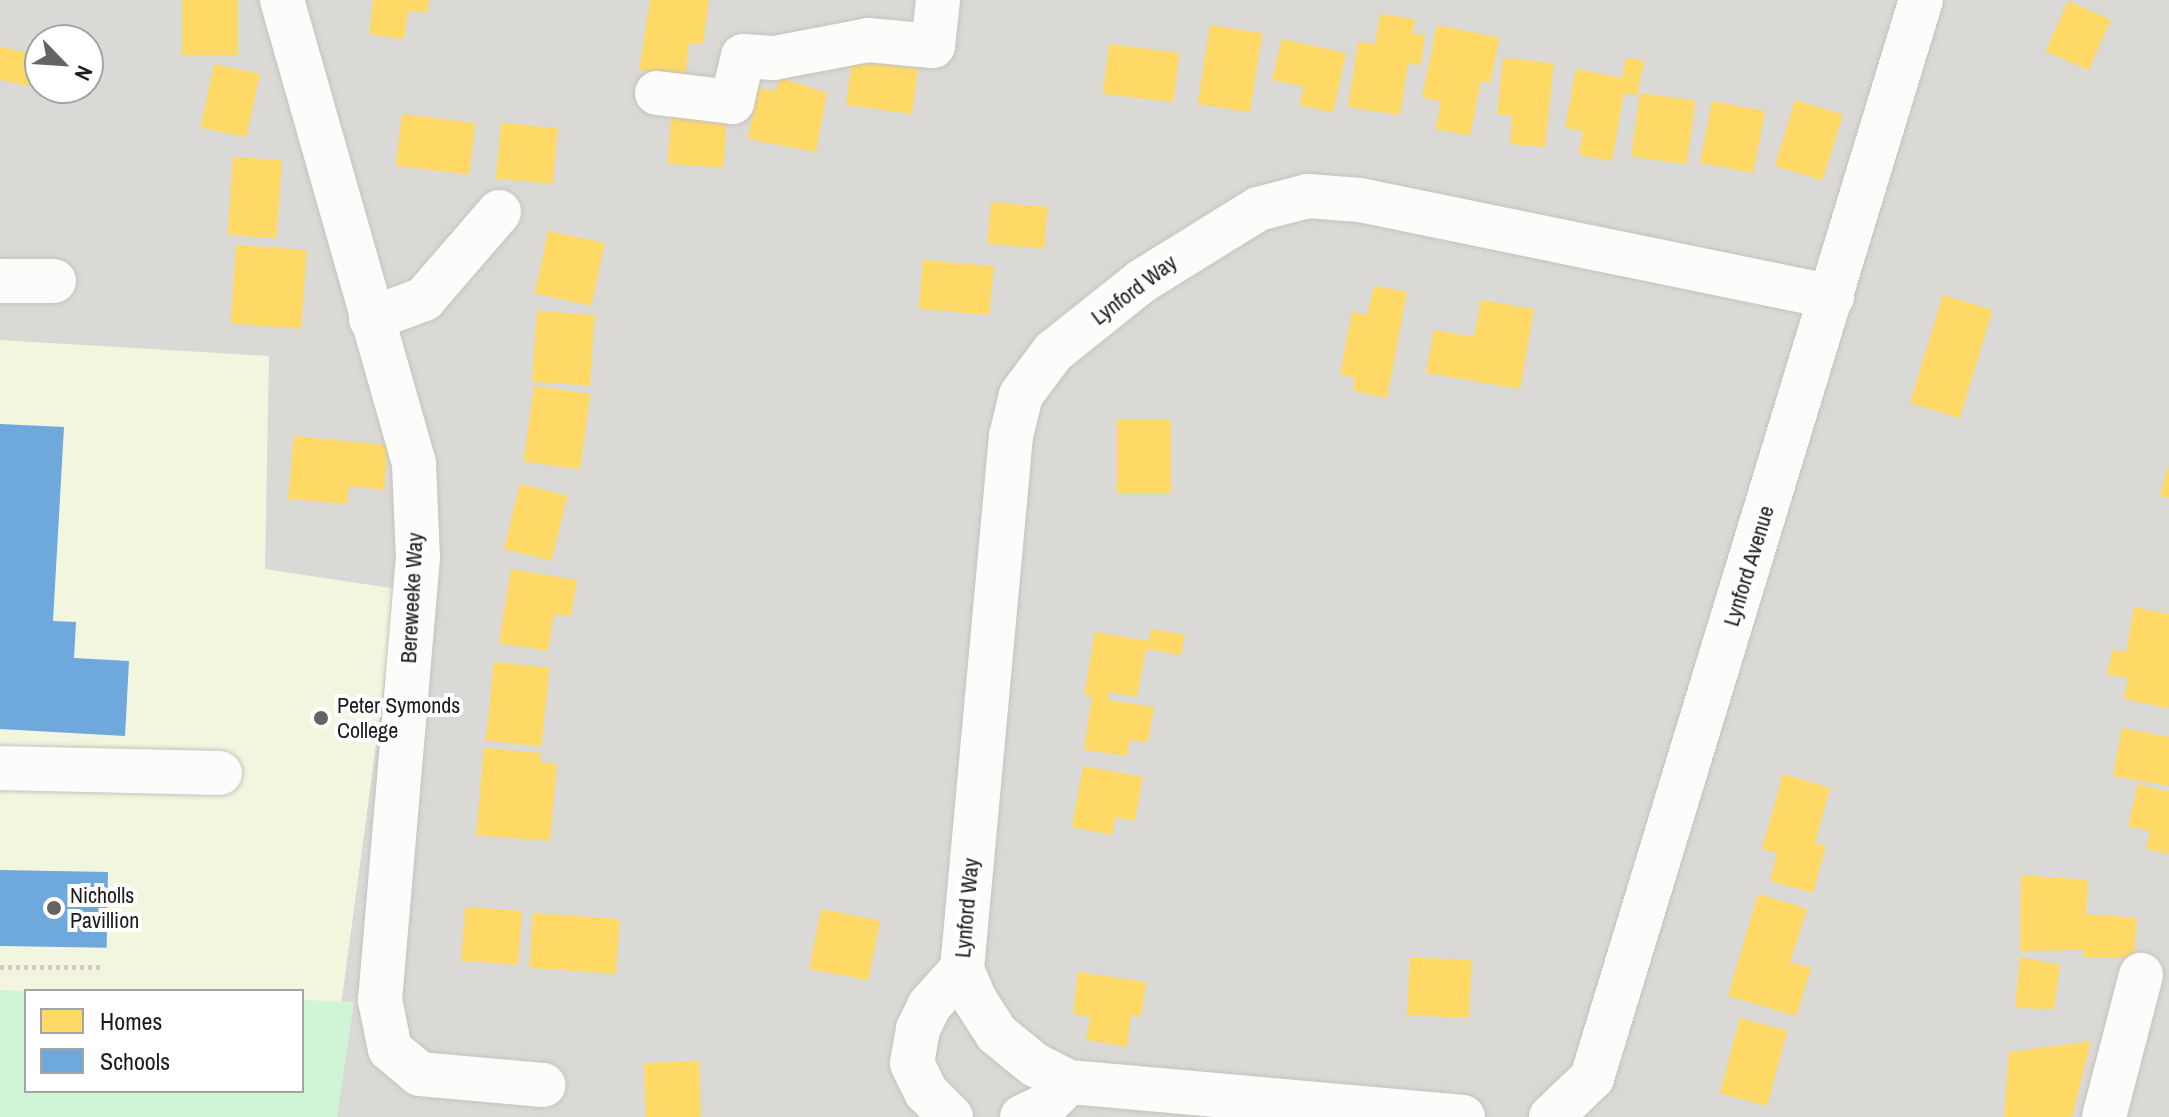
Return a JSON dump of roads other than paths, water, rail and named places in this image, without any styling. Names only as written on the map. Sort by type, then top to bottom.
[{"type":"street","name":"Bereweeke Way","points":[[282,0],[414,463],[418,557],[380,1000],[390,1049],[420,1074],[544,1085]]},
{"type":"street","points":[[657,93],[732,102],[743,56],[774,58],[868,40],[933,46],[938,0]]},
{"type":"street","name":"Lynford Avenue","points":[[1551,1117],[1592,1078],[1921,0]]},
{"type":"street","name":"Lynford Way","points":[[1463,1117],[1069,1082],[1035,1065],[997,1034],[962,969],[1011,436],[1021,395],[1053,352],[1142,281],[1258,209],[1308,196],[1360,200],[1832,297]]},
{"type":"street","points":[[371,319],[424,299],[499,212]]},
{"type":"street","points":[[0,281],[54,281]]},
{"type":"street","points":[[0,768],[220,773]]},
{"type":"street","name":"Lynford Way","points":[[951,1117],[926,1092],[912,1063],[918,1029],[929,1006],[962,969]]},
{"type":"street","points":[[2104,1117],[2141,975]]},
{"type":"street","points":[[1022,1117],[1045,1106],[1069,1082]]},
{"type":"place","name":"Peter Symonds College","points":[[321,718]]},
{"type":"place","name":"Nicholls Pavillion","points":[[54,908]]}]
